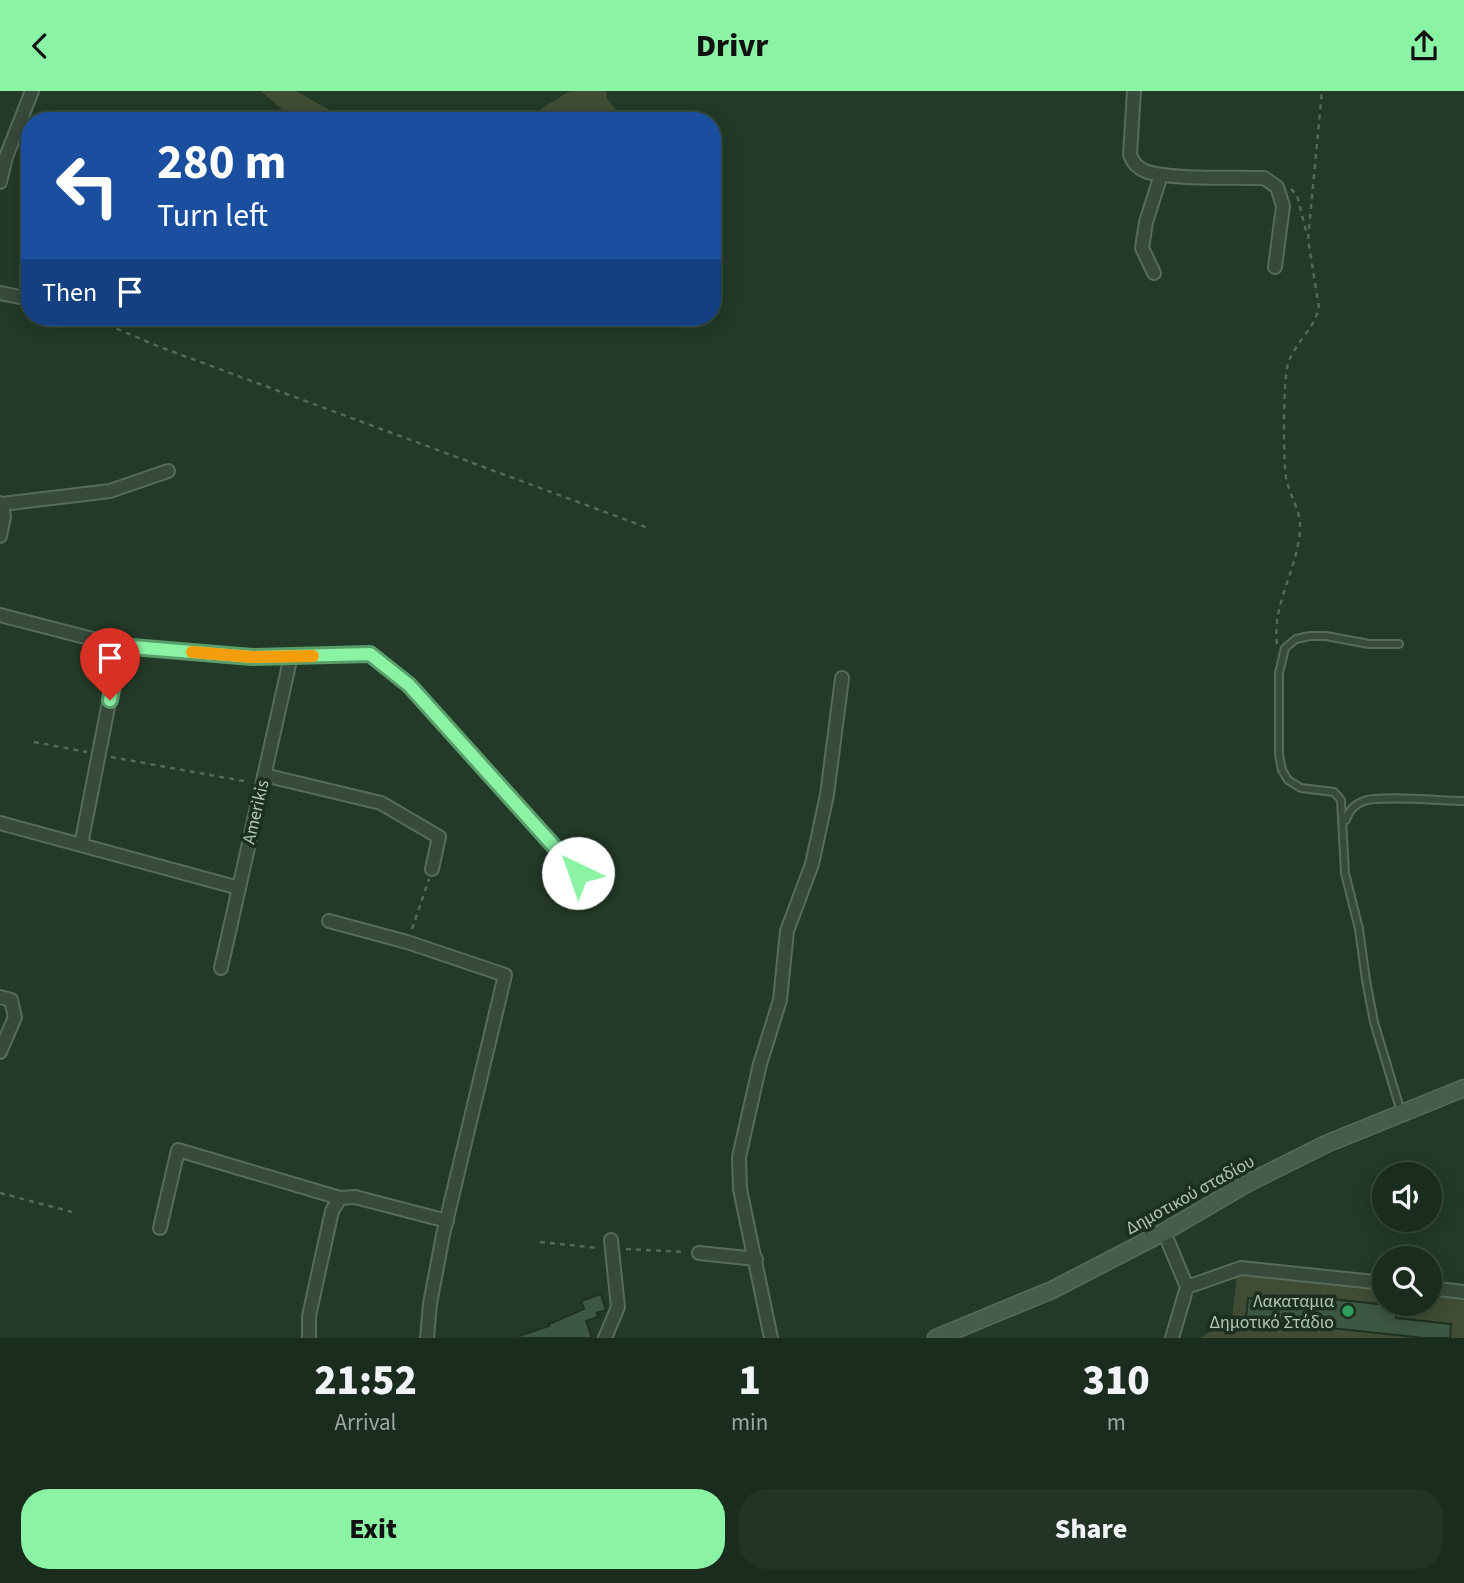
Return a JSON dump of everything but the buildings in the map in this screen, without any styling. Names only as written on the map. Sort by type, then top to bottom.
[{"type":"main road","name":"Δημοτικού σταδίου","points":[[936,1338],[1052,1290],[1164,1232],[1246,1184],[1326,1144],[1464,1089]]},
{"type":"street","points":[[22,112],[32,91]]},
{"type":"street","points":[[1134,91],[1130,155],[1133,163],[1140,168],[1161,174],[1264,178],[1277,187],[1283,206],[1275,267]]},
{"type":"street","points":[[0,182],[3,153],[21,115]]},
{"type":"street","points":[[1154,273],[1142,248],[1146,222],[1161,174]]},
{"type":"street","points":[[0,293],[21,297]]},
{"type":"street","points":[[0,536],[4,517],[1,504],[110,491],[168,471]]},
{"type":"street","points":[[0,615],[120,646],[252,657],[370,654],[409,685],[578,873]]},
{"type":"street","points":[[81,845],[120,646]]},
{"type":"street","name":"Amerikis","points":[[221,968],[291,656]]},
{"type":"street","points":[[771,1338],[740,1189],[739,1157],[761,1064],[780,1000],[787,931],[812,864],[827,795],[842,678]]},
{"type":"street","points":[[263,780],[381,803],[439,837],[432,869]]},
{"type":"street","points":[[0,823],[239,888]]},
{"type":"street","points":[[329,921],[407,942],[505,975],[429,1304],[427,1338]]},
{"type":"street","points":[[0,997],[11,1000],[15,1017],[0,1052]]},
{"type":"street","points":[[160,1228],[178,1150],[340,1198],[355,1197],[447,1221]]},
{"type":"street","points":[[309,1338],[309,1316],[332,1211],[340,1198]]},
{"type":"street","points":[[1164,1232],[1187,1287],[1172,1338]]},
{"type":"street","points":[[605,1338],[618,1307],[611,1240]]},
{"type":"street","points":[[699,1253],[756,1259]]},
{"type":"street","points":[[1187,1287],[1241,1268],[1372,1282]]},
{"type":"street","points":[[1442,1289],[1464,1292]]},
{"type":"lane","points":[[1399,644],[1369,644],[1310,635],[1296,639],[1285,648],[1279,673],[1279,755],[1282,771],[1288,781],[1301,788],[1334,792],[1341,800],[1345,873],[1359,929],[1374,1022],[1402,1114]]},
{"type":"lane","points":[[1343,828],[1348,812],[1364,801],[1464,801]]},
{"type":"path","points":[[1308,239],[1322,91]]},
{"type":"path","points":[[1277,187],[1288,185],[1297,195],[1308,239],[1319,308],[1316,318],[1288,364],[1286,382],[1286,476],[1297,507],[1300,528],[1294,562],[1277,612],[1277,641],[1281,661]]},
{"type":"path","points":[[110,326],[160,347],[648,528]]},
{"type":"path","points":[[34,742],[263,780]]},
{"type":"path","points":[[407,942],[432,869]]},
{"type":"path","points":[[0,1193],[72,1213]]},
{"type":"green space","points":[[261,91],[296,91],[333,112],[285,112]]},
{"type":"green space","points":[[570,91],[606,91],[607,98],[617,112],[536,112]]},
{"type":"green space","name":"Λακαταμια Δημοτικό Στάδιο","points":[[1237,1274],[1372,1288],[1372,1316],[1442,1316],[1442,1295],[1464,1297],[1464,1338],[1200,1338],[1232,1318]]},
{"type":"slow traffic","points":[[192,652],[252,657],[313,656]]},
{"type":"place","name":"Λακαταμια Δημοτικό Στάδιο","points":[[1348,1311]]},
{"type":"route","points":[[110,700],[120,646],[252,657],[370,654],[409,685],[578,873]]}]
